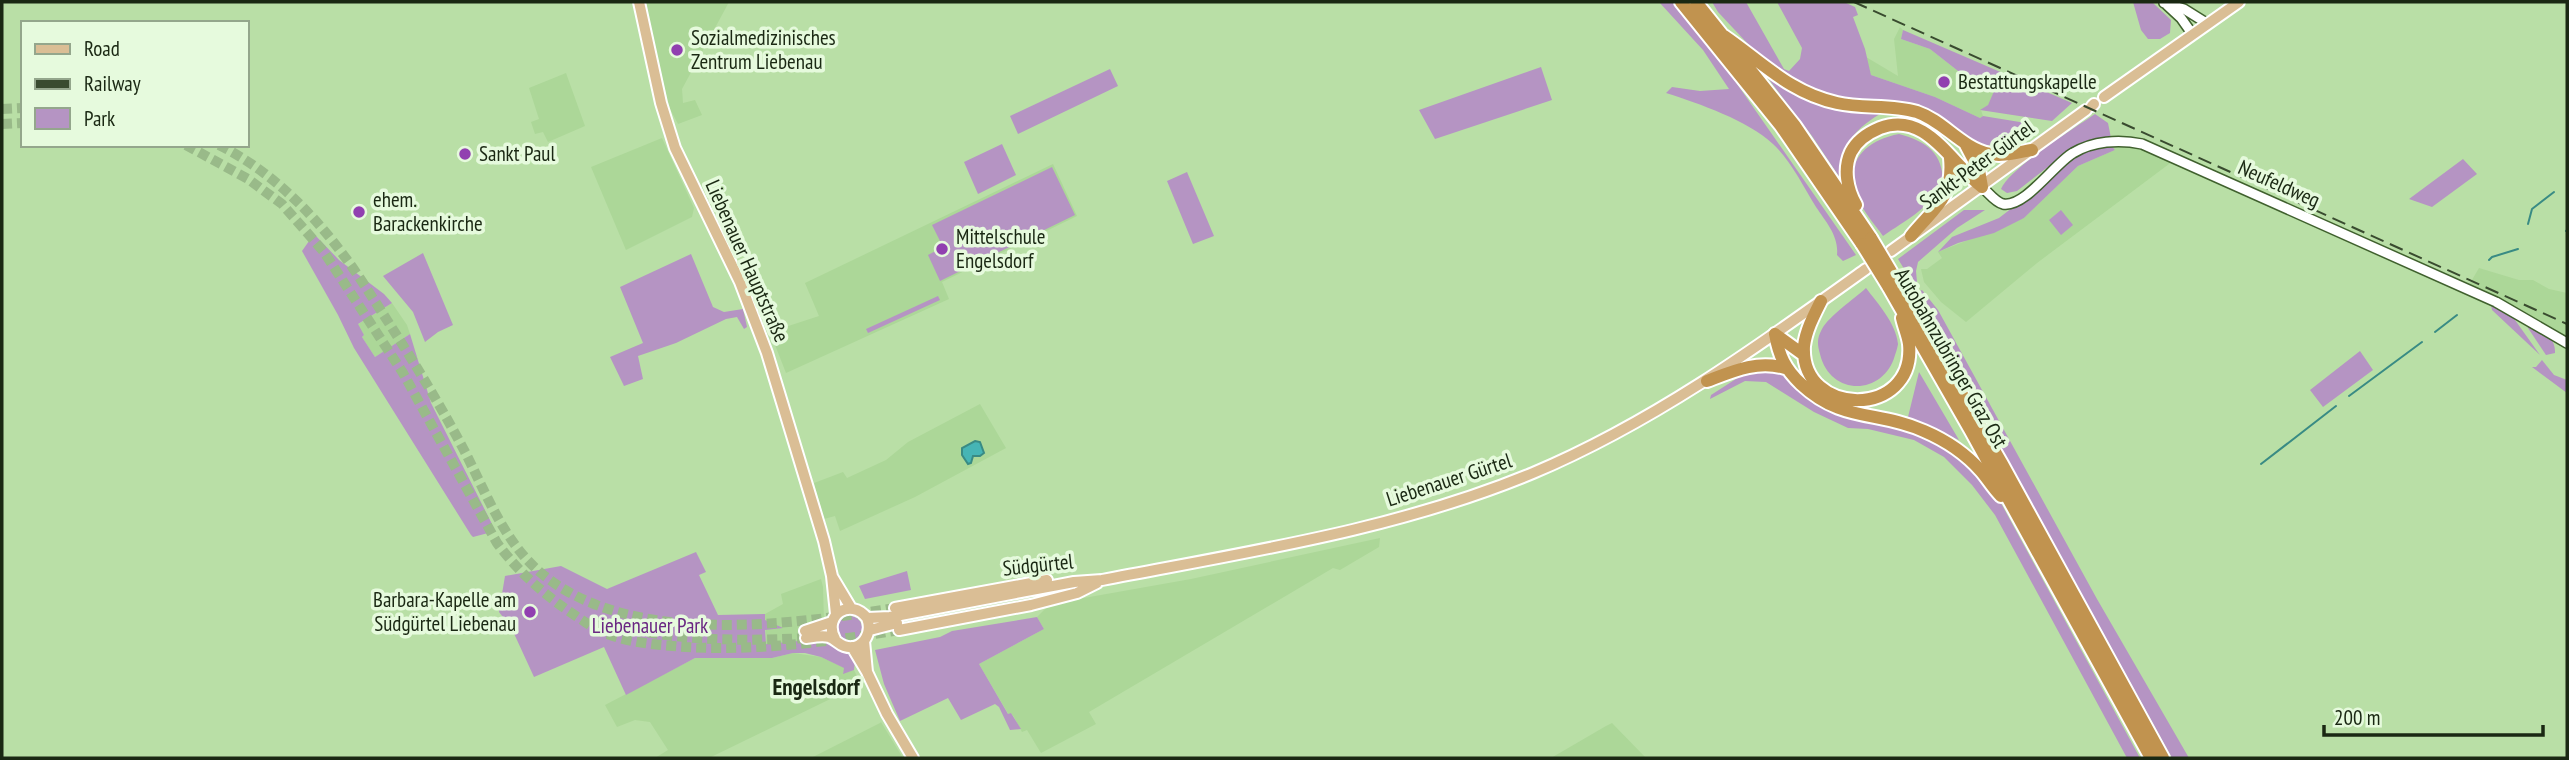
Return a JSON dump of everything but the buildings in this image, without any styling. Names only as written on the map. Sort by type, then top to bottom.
[{"type":"highway","name":"Autobahnzubringer Graz Ost","points":[[1681,2],[1781,126],[1866,241],[2002,464],[2163,758]]},
{"type":"highway","name":"Autobahnzubringer Graz Ost","points":[[1696,2],[1795,126],[1862,225],[1866,241]]},
{"type":"highway","points":[[1724,36],[1763,68],[1800,91],[1839,104],[1915,111],[1943,126],[1964,144],[1982,152],[1998,155],[2032,150]]},
{"type":"highway","points":[[1862,225],[1848,186],[1847,166],[1856,144],[1865,136],[1886,126],[1907,126],[1928,133],[1950,158],[1982,187]]},
{"type":"highway","points":[[1964,144],[1979,170],[1982,187]]},
{"type":"highway","points":[[1911,236],[1945,197],[1951,179],[1950,158]]},
{"type":"highway","name":"Autobahnzubringer Graz Ost","points":[[1892,283],[1897,301],[2151,758]]},
{"type":"highway","points":[[1821,301],[1807,334],[1804,355],[1821,388],[1844,400],[1856,401],[1870,400],[1884,394],[1896,385],[1904,373],[1909,358],[1909,342],[1897,301]]},
{"type":"highway","points":[[1775,334],[1804,355]]},
{"type":"highway","points":[[1775,334],[1779,357],[1785,368],[1819,401],[1847,412],[1904,422],[1945,442],[1981,470],[1998,494],[2014,508]]},
{"type":"highway","points":[[1707,380],[1761,364],[1785,368]]},
{"type":"main road","name":"Liebenauer Hauptstraße","points":[[639,2],[670,135],[753,314],[778,388],[832,576],[834,618]]},
{"type":"main road","name":"Sankt-Peter-Gürtel","points":[[1891,251],[2239,2]]},
{"type":"main road","points":[[1775,334],[1866,269]]},
{"type":"main road","name":"Liebenauer Gürtel","points":[[1102,580],[1281,546],[1410,515],[1473,496],[1533,473],[1603,440],[1707,380],[1775,334]]},
{"type":"main road","name":"Liebenauer Hauptstraße","points":[[832,576],[851,608]]},
{"type":"main road","name":"Südgürtel","points":[[895,608],[1024,583],[1073,578],[1102,580]]},
{"type":"main road","points":[[867,618],[890,617],[1074,582],[1102,580]]},
{"type":"main road","points":[[867,672],[867,636],[867,618],[861,611],[851,608],[805,634],[826,636],[852,647],[867,636],[883,625],[1076,589],[1102,580]]},
{"type":"main road","name":"Südgürtel","points":[[899,629],[1031,605],[1077,593],[1102,580]]},
{"type":"main road","points":[[834,618],[832,633],[835,639]]},
{"type":"main road","points":[[852,647],[887,715],[914,758]]},
{"type":"street","points":[[2163,2],[2185,9],[2208,24]]},
{"type":"street","points":[[2163,2],[2181,18],[2193,35]]},
{"type":"street","name":"Neufeldweg","points":[[1982,187],[1997,201],[2009,203],[2027,195],[2075,151],[2099,143],[2128,141],[2142,144],[2496,302],[2567,343]]},
{"type":"shaded area","points":[[645,2],[729,2],[682,89],[683,103],[695,100],[702,115],[678,124],[669,107]]},
{"type":"shaded area","points":[[1900,27],[1903,30],[1901,39],[1930,49],[1967,78],[1996,89],[1988,105],[1981,110],[1983,116],[1980,118],[1935,97],[1871,75],[1866,57],[1898,76],[1894,39]]},
{"type":"shaded area","points":[[566,73],[585,126],[548,142],[543,132],[535,134],[531,122],[539,119],[529,88]]},
{"type":"shaded area","points":[[662,138],[694,208],[692,217],[626,250],[591,167]]},
{"type":"shaded area","points":[[2111,145],[2145,149],[2173,161],[2037,263],[1966,322],[1941,302],[1924,282],[1921,269],[1927,269],[1942,258],[1938,252],[2024,218],[2078,166],[2115,150]]},
{"type":"shaded area","name":"Mittelschule Engelsdorf","points":[[1053,164],[1077,216],[942,282],[949,299],[786,373],[770,332],[819,316],[805,283]]},
{"type":"shaded area","points":[[2479,268],[2519,280],[2533,280],[2549,289],[2567,293],[2567,339],[2477,300],[2471,295],[2469,285]]},
{"type":"shaded area","points":[[392,303],[410,334],[375,357],[357,325]]},
{"type":"shaded area","points":[[980,404],[1006,448],[915,497],[840,531],[835,516],[824,519],[814,483],[843,472],[847,478],[886,460],[908,442]]},
{"type":"shaded area","points":[[1380,538],[1379,547],[1340,570],[1333,568],[1089,712],[1096,724],[1041,753],[1027,730],[1022,732],[1011,713],[1009,715],[979,664],[1044,629],[1037,617],[1050,604],[1191,579]]},
{"type":"shaded area","points":[[821,579],[827,641],[766,645],[765,614],[783,604],[781,594]]},
{"type":"shaded area","points":[[793,653],[821,657],[845,668],[843,673],[854,670],[861,684],[709,758],[655,758],[668,750],[650,722],[635,720],[617,727],[605,705],[695,658],[772,658]]},
{"type":"shaded area","points":[[880,723],[903,758],[811,758]]},
{"type":"shaded area","points":[[1612,723],[1646,758],[1551,758],[1606,726]]},
{"type":"green space","points":[[1659,2],[1672,2],[1719,58],[1856,255],[1843,261],[1837,255],[1831,230],[1791,166],[1773,144],[1737,120],[1666,93],[1672,87],[1700,91],[1729,89],[1703,50]]},
{"type":"green space","points":[[1712,2],[1746,2],[1784,69],[1789,71],[1800,59],[1802,48],[1777,2],[1844,2],[1855,7],[1858,15],[1853,17],[1871,75],[1935,97],[1980,118],[1983,116],[2032,124],[2000,142],[1985,146],[1913,105],[1835,97],[1795,82],[1763,60]]},
{"type":"green space","points":[[2133,2],[2152,2],[2171,20],[2170,33],[2160,39],[2148,39],[2141,30]]},
{"type":"green space","points":[[1903,30],[2072,103],[2052,121],[1980,110],[1988,105],[1995,89],[1967,78],[1930,49],[1901,39]]},
{"type":"green space","points":[[1541,67],[1552,100],[1435,139],[1419,110]]},
{"type":"green space","points":[[1110,69],[1118,86],[1018,134],[1010,116]]},
{"type":"green space","points":[[1764,73],[1804,98],[1880,114],[1861,127],[1850,142],[1844,159],[1842,181],[1812,136]]},
{"type":"green space","points":[[2095,114],[2108,123],[2111,138],[2066,153],[2017,191],[2007,193],[2001,189],[2029,160]]},
{"type":"green space","points":[[1899,134],[1918,141],[1932,151],[1941,166],[1943,186],[1940,186],[1921,209],[1883,236],[1863,209],[1855,192],[1854,168],[1858,158],[1874,143]]},
{"type":"green space","points":[[1002,144],[1016,175],[978,194],[964,162]]},
{"type":"green space","points":[[2111,145],[2115,150],[2078,166],[2024,218],[1994,233],[1938,252],[1952,237],[1999,218],[2038,188],[2072,156]]},
{"type":"green space","points":[[2463,159],[2477,174],[2432,207],[2409,199]]},
{"type":"green space","points":[[1052,167],[1075,215],[940,281],[928,255],[943,247],[932,225]]},
{"type":"green space","points":[[1187,172],[1214,236],[1193,244],[1167,181]]},
{"type":"green space","points":[[1964,210],[1985,210],[1957,228],[1918,262],[1917,282],[1914,285],[1898,259]]},
{"type":"green space","points":[[2061,210],[2073,225],[2061,235],[2049,220]]},
{"type":"green space","points":[[314,234],[339,260],[392,303],[358,324],[364,335],[362,337],[375,357],[410,334],[431,403],[492,524],[492,532],[473,537],[471,535],[354,348],[302,251]]},
{"type":"green space","points":[[423,253],[453,325],[425,342],[413,312],[383,276]]},
{"type":"green space","points":[[691,254],[713,307],[724,312],[743,309],[747,327],[744,329],[737,317],[726,319],[676,343],[638,356],[643,379],[624,386],[610,357],[643,343],[620,287]]},
{"type":"green space","points":[[1866,288],[1890,321],[1898,344],[1889,368],[1880,378],[1857,386],[1834,378],[1826,368],[1818,341],[1822,329],[1830,319]]},
{"type":"green space","points":[[1922,290],[1938,310],[2097,599],[2189,758],[2172,758],[1916,293]]},
{"type":"green space","points":[[938,296],[940,300],[868,333],[866,329]]},
{"type":"green space","points":[[2491,304],[2510,313],[2540,355],[2492,310]]},
{"type":"green space","points":[[2524,322],[2553,341],[2555,353],[2546,355]]},
{"type":"green space","points":[[2360,351],[2373,370],[2323,407],[2310,390]]},
{"type":"green space","points":[[2542,360],[2554,375],[2567,380],[2567,393],[2532,367],[2536,367]]},
{"type":"green space","points":[[1767,370],[1782,373],[1814,404],[1835,414],[1914,431],[1946,446],[1980,476],[2002,505],[2140,758],[2127,758],[1995,515],[1972,485],[1944,457],[1914,440],[1868,429],[1848,428],[1814,412],[1766,382],[1745,381],[1710,399],[1711,395],[1739,377]]},
{"type":"green space","points":[[1919,372],[1959,440],[1908,417]]},
{"type":"green space","name":"Liebenauer Park","points":[[696,552],[706,572],[699,575],[718,615],[765,614],[765,620],[783,628],[765,630],[766,644],[821,639],[850,655],[855,661],[854,670],[843,674],[844,668],[805,653],[772,658],[695,658],[626,695],[604,647],[534,677],[511,627],[499,612],[505,576],[561,566],[607,589]]},
{"type":"green space","points":[[907,571],[911,590],[865,599],[859,586]]},
{"type":"green space","points":[[845,616],[855,616],[862,623],[862,633],[855,640],[845,640],[838,633],[838,623]]},
{"type":"green space","points":[[1037,617],[1044,629],[979,664],[1008,714],[1011,713],[1021,729],[1010,730],[995,704],[961,720],[948,698],[900,721],[884,684],[875,650],[940,637],[952,631]]},
{"type":"water","points":[[975,441],[980,442],[984,453],[973,456],[968,464],[962,455],[962,448]]},
{"type":"waterway","points":[[2528,224],[2532,209],[2554,192]]},
{"type":"waterway","points":[[2489,260],[2518,249]]},
{"type":"waterway","points":[[2435,332],[2457,315]]},
{"type":"waterway","points":[[2349,396],[2422,342]]},
{"type":"waterway","points":[[2261,464],[2336,406]]},
{"type":"tunnel","points":[[2,109],[21,108]]},
{"type":"tunnel","points":[[2,124],[21,123]]},
{"type":"tunnel","points":[[190,147],[248,179],[282,204],[324,252],[403,373],[497,543],[525,575],[567,610],[612,636],[643,643],[686,647],[740,648],[793,644],[899,630]]},
{"type":"tunnel","points":[[223,147],[283,188],[335,244],[429,387],[505,530],[523,555],[558,586],[600,606],[647,619],[698,624],[802,621],[895,608]]},
{"type":"tunnel","points":[[589,620],[671,636],[749,640],[806,638]]},
{"type":"railway","points":[[1854,2],[2567,324]]},
{"type":"place","name":"Sozialmedizinisches Zentrum Liebenau","points":[[677,50]]},
{"type":"place","name":"Bestattungskapelle","points":[[1944,82]]},
{"type":"place","name":"Sankt Paul","points":[[465,154]]},
{"type":"place","name":"ehem. Barackenkirche","points":[[359,212]]},
{"type":"place","name":"Mittelschule Engelsdorf","points":[[942,249]]},
{"type":"place","name":"Barbara-Kapelle am Südgürtel Liebenau","points":[[530,612]]},
{"type":"district","name":"Engelsdorf","points":[[816,687]]}]
